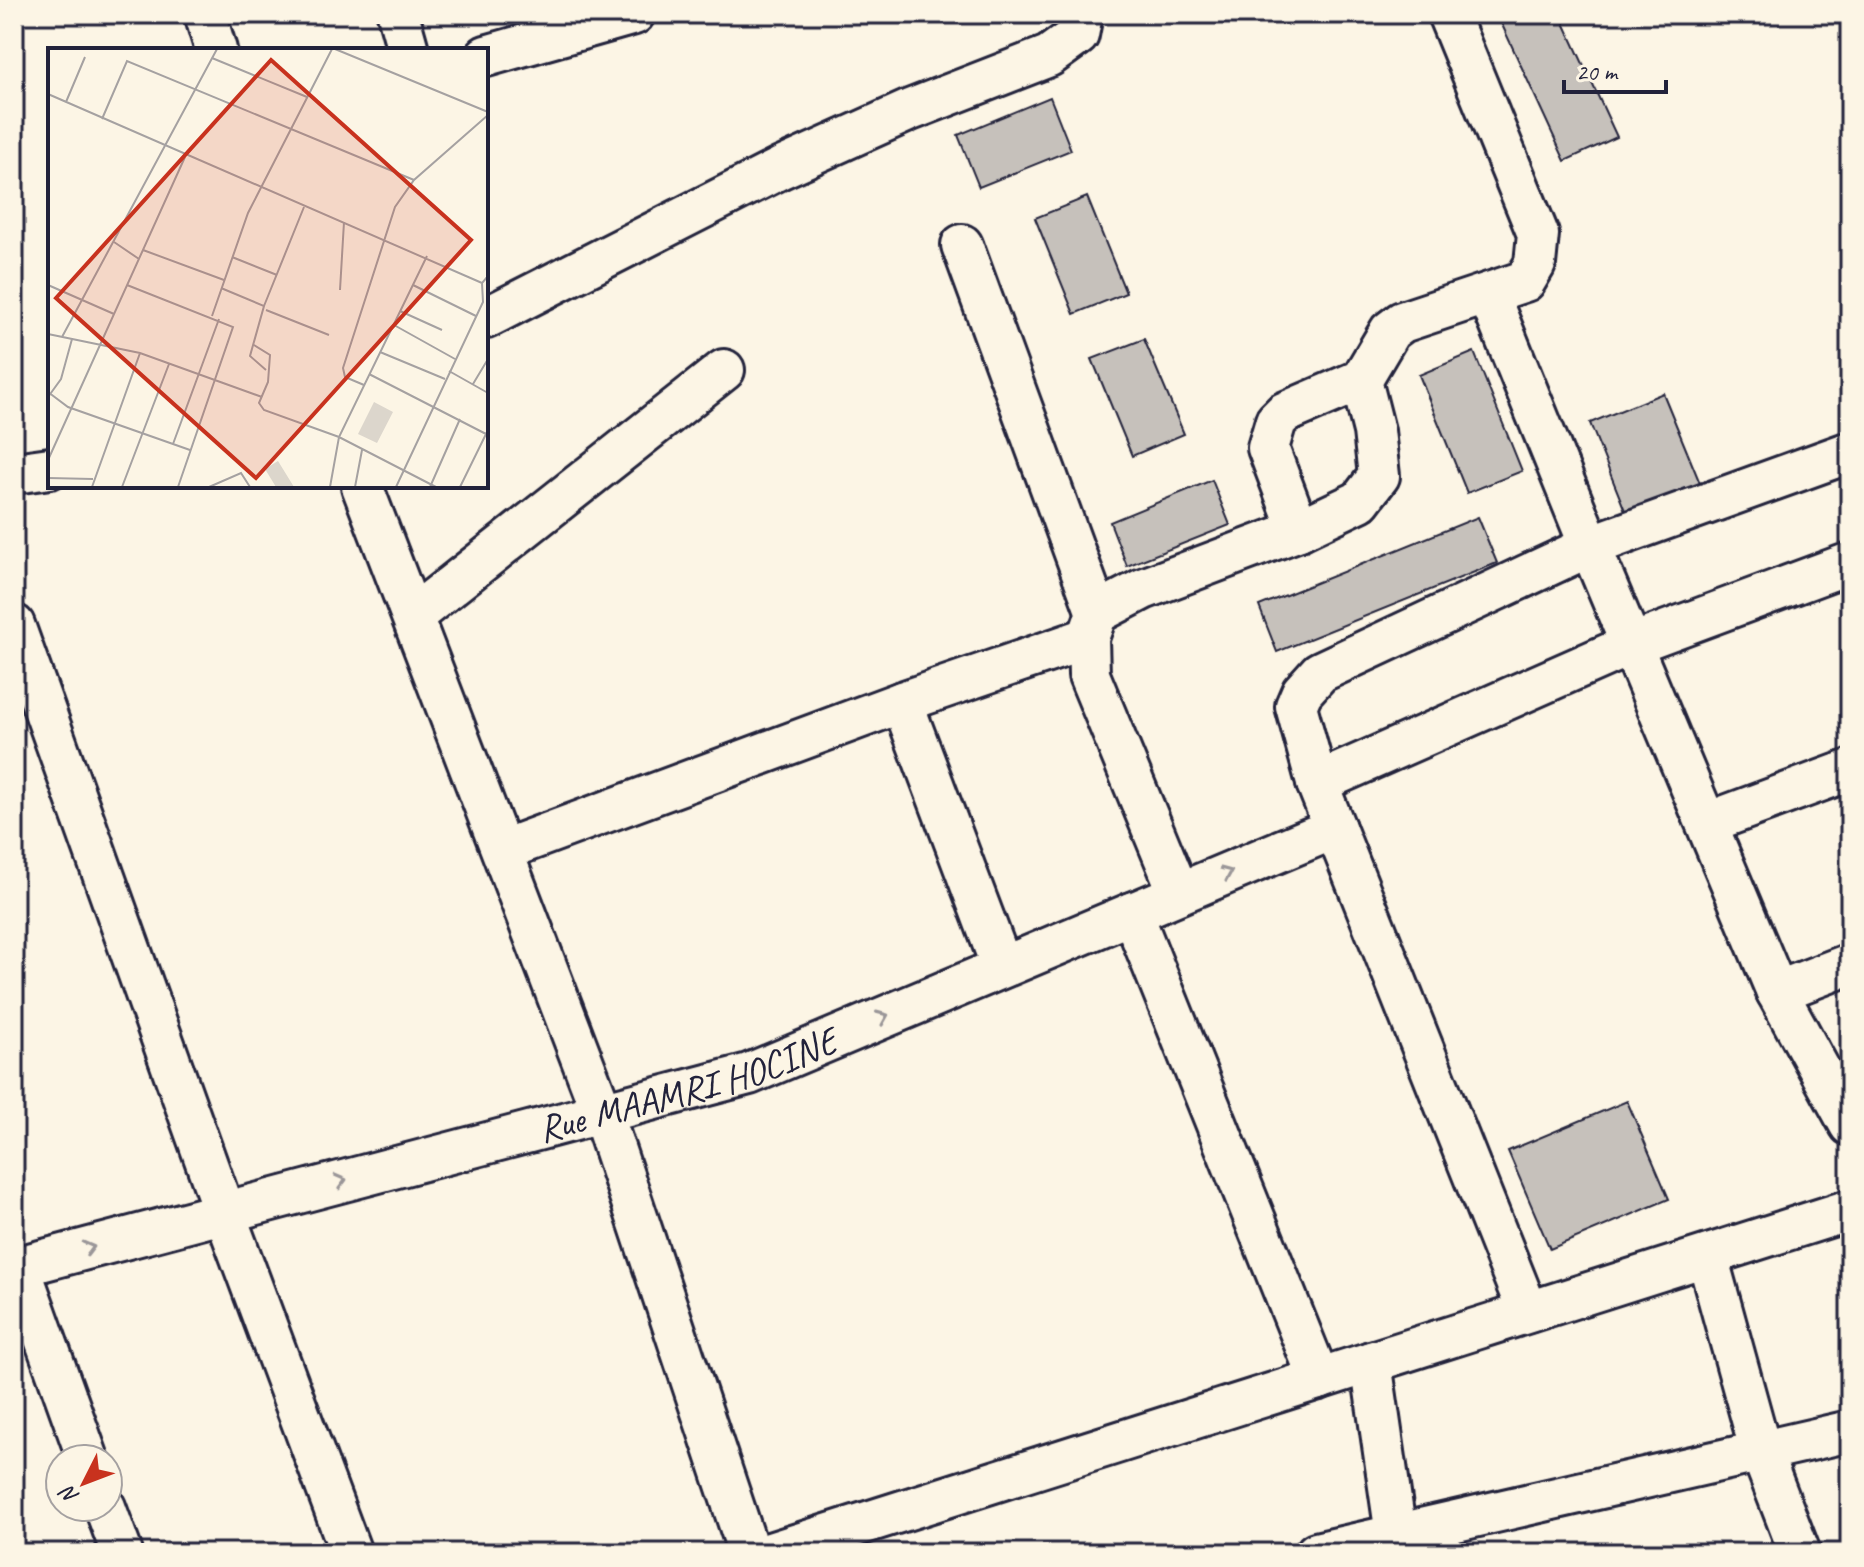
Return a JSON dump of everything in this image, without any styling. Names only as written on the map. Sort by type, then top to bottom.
[{"type":"street","points":[[205,14],[215,48]]},
{"type":"street","points":[[398,14],[407,48]]},
{"type":"street","points":[[488,55],[575,22],[634,14]]},
{"type":"street","points":[[488,317],[781,168],[910,110],[1049,56],[1078,35],[1082,14]]},
{"type":"street","points":[[1299,530],[1268,448],[1276,421],[1284,413],[1361,380],[1390,331],[1402,322],[1525,281],[1535,264],[1538,234],[1448,14]]},
{"type":"street","points":[[962,245],[1092,626],[1089,675],[1179,893]]},
{"type":"street","points":[[1488,294],[1777,992],[1850,1125]]},
{"type":"street","points":[[413,616],[724,370]]},
{"type":"street","points":[[503,850],[902,702],[1092,626],[1143,589],[1299,530],[1360,501],[1379,476],[1374,431],[1361,380]]},
{"type":"street","points":[[1528,1312],[1317,783],[1296,706],[1302,692],[1320,672],[1590,546],[1850,452]]},
{"type":"street","points":[[14,473],[48,468]]},
{"type":"street","points":[[363,488],[602,1112],[749,1553]]},
{"type":"street","points":[[1317,783],[1632,644],[1850,563]]},
{"type":"street","points":[[14,625],[224,1212],[351,1553]]},
{"type":"street","points":[[902,702],[1002,967]]},
{"type":"street","points":[[1707,823],[1850,770]]},
{"type":"street","name":"Rue MAAMRI HOCINE","points":[[17,1267],[749,1074],[1335,828]]},
{"type":"street","points":[[1132,913],[1319,1379]]},
{"type":"street","points":[[1777,992],[1850,964]]},
{"type":"street","points":[[770,1553],[1850,1210]]},
{"type":"street","points":[[1707,1256],[1761,1452],[1800,1553]]},
{"type":"street","points":[[17,1267],[82,1443]]},
{"type":"street","points":[[1371,1362],[1396,1535]]},
{"type":"street","points":[[1316,1553],[1850,1431]]},
{"type":"street","points":[[111,1523],[122,1553]]},
{"type":"building","points":[[1497,14],[1560,14],[1617,137],[1565,161]]},
{"type":"building","points":[[1050,97],[1071,150],[979,187],[958,135]]},
{"type":"building","points":[[1087,197],[1126,293],[1074,314],[1035,218]]},
{"type":"building","points":[[1144,339],[1184,434],[1132,456],[1092,359]]},
{"type":"building","points":[[1474,352],[1522,471],[1467,493],[1419,375]]},
{"type":"building","points":[[1663,393],[1704,493],[1630,523],[1590,423]]},
{"type":"building","points":[[1212,480],[1230,525],[1127,566],[1110,522]]},
{"type":"building","points":[[1478,517],[1497,563],[1277,652],[1259,606]]},
{"type":"building","points":[[1627,1101],[1669,1199],[1550,1249],[1508,1151]]}]
